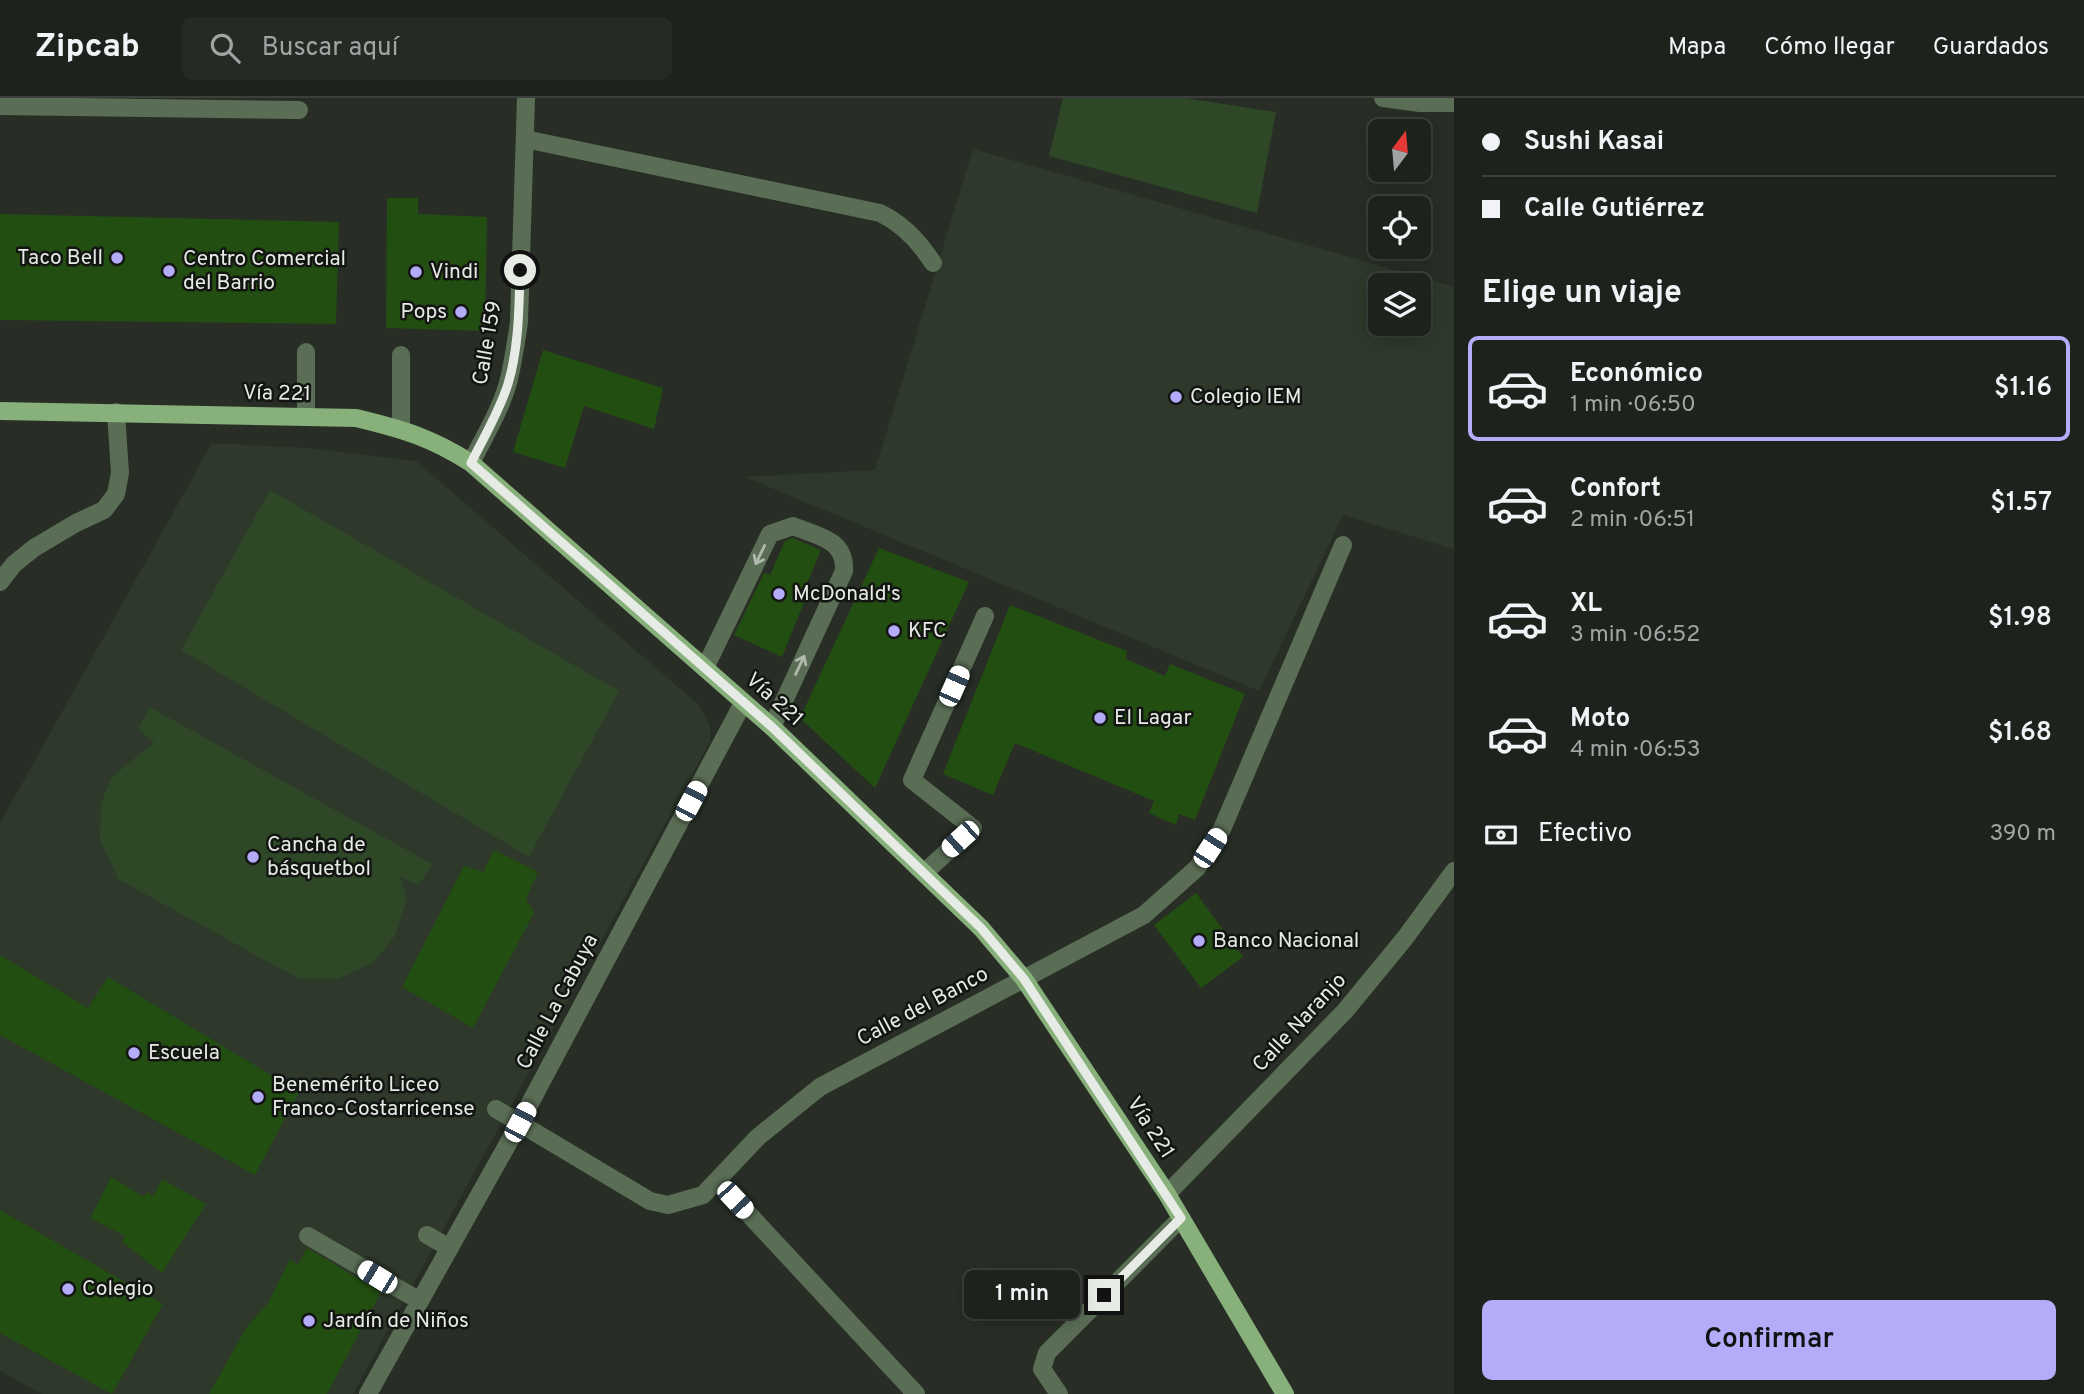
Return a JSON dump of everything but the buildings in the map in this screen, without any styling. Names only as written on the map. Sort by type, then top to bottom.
[{"type":"main road","name":"Vía 221","points":[[0,411],[356,418],[401,429],[441,444],[471,463],[772,727],[981,928],[1024,979],[1167,1195],[1285,1394]]},
{"type":"street","name":"Calle 159","points":[[471,463],[497,414],[508,384],[519,322],[526,98]]},
{"type":"street","points":[[1383,98],[1420,103],[1454,103]]},
{"type":"street","points":[[0,106],[299,110]]},
{"type":"street","points":[[525,139],[880,213],[898,222],[923,246],[933,263]]},
{"type":"street","points":[[306,352],[306,418]]},
{"type":"street","points":[[401,355],[401,429]]},
{"type":"street","points":[[0,582],[14,564],[34,548],[104,510],[116,494],[120,473],[116,412]]},
{"type":"street","points":[[705,668],[770,534],[793,526],[832,542],[841,550],[845,559],[844,570],[772,727]]},
{"type":"street","name":"Calle del Banco","points":[[496,1109],[650,1201],[668,1205],[685,1202],[703,1195],[758,1137],[820,1087],[1144,915],[1197,867],[1222,829],[1343,545]]},
{"type":"street","points":[[924,873],[981,831],[912,780],[985,616]]},
{"type":"street","name":"Calle La Cabuya","points":[[368,1394],[520,1122],[743,703]]},
{"type":"street","name":"Calle Naranjo","points":[[1167,1195],[1345,1012],[1405,938],[1454,871]]},
{"type":"street","points":[[717,1180],[916,1394]]},
{"type":"street","points":[[1059,1394],[1042,1368],[1047,1353],[1181,1218]]},
{"type":"street","points":[[427,1235],[450,1248]]},
{"type":"street","points":[[308,1236],[420,1301]]},
{"type":"shaded area","name":"Colegio IEM","points":[[973,149],[1405,273],[1368,273],[1368,336],[1431,336],[1431,280],[1454,287],[1454,549],[1343,515],[1259,691],[745,477],[875,470]]},
{"type":"shaded area","name":"Benemérito Liceo Franco-Costarricense","points":[[212,443],[307,448],[416,461],[699,705],[710,725],[710,742],[353,1394],[42,1394],[0,1371],[0,823]]},
{"type":"green space","points":[[1063,98],[1185,98],[1276,112],[1257,213],[1049,156]]},
{"type":"green space","points":[[270,490],[619,691],[529,857],[181,650]]},
{"type":"green space","points":[[150,707],[432,864],[419,885],[400,877],[407,899],[395,936],[373,963],[338,979],[299,979],[118,879],[100,840],[101,803],[111,778],[154,742],[138,729]]},
{"type":"place","name":"Taco Bell","points":[[117,258]]},
{"type":"place","name":"Centro Comercial del Barrio","points":[[169,271]]},
{"type":"place","name":"Vindi","points":[[416,272]]},
{"type":"place","name":"Pops","points":[[461,312]]},
{"type":"place","name":"Colegio IEM","points":[[1176,397]]},
{"type":"place","name":"McDonald's","points":[[779,594]]},
{"type":"place","name":"KFC","points":[[894,631]]},
{"type":"place","name":"El Lagar","points":[[1100,718]]},
{"type":"place","name":"Cancha de básquetbol","points":[[253,857]]},
{"type":"place","name":"Banco Nacional","points":[[1199,941]]},
{"type":"place","name":"Escuela","points":[[134,1053]]},
{"type":"place","name":"Benemérito Liceo Franco-Costarricense","points":[[258,1097]]},
{"type":"place","name":"Colegio","points":[[68,1289]]},
{"type":"place","name":"Jardín de Niños","points":[[309,1321]]},
{"type":"route","points":[[520,270],[519,322],[508,384],[497,414],[471,463],[772,727],[981,928],[1024,979],[1181,1218],[1104,1295]]}]
